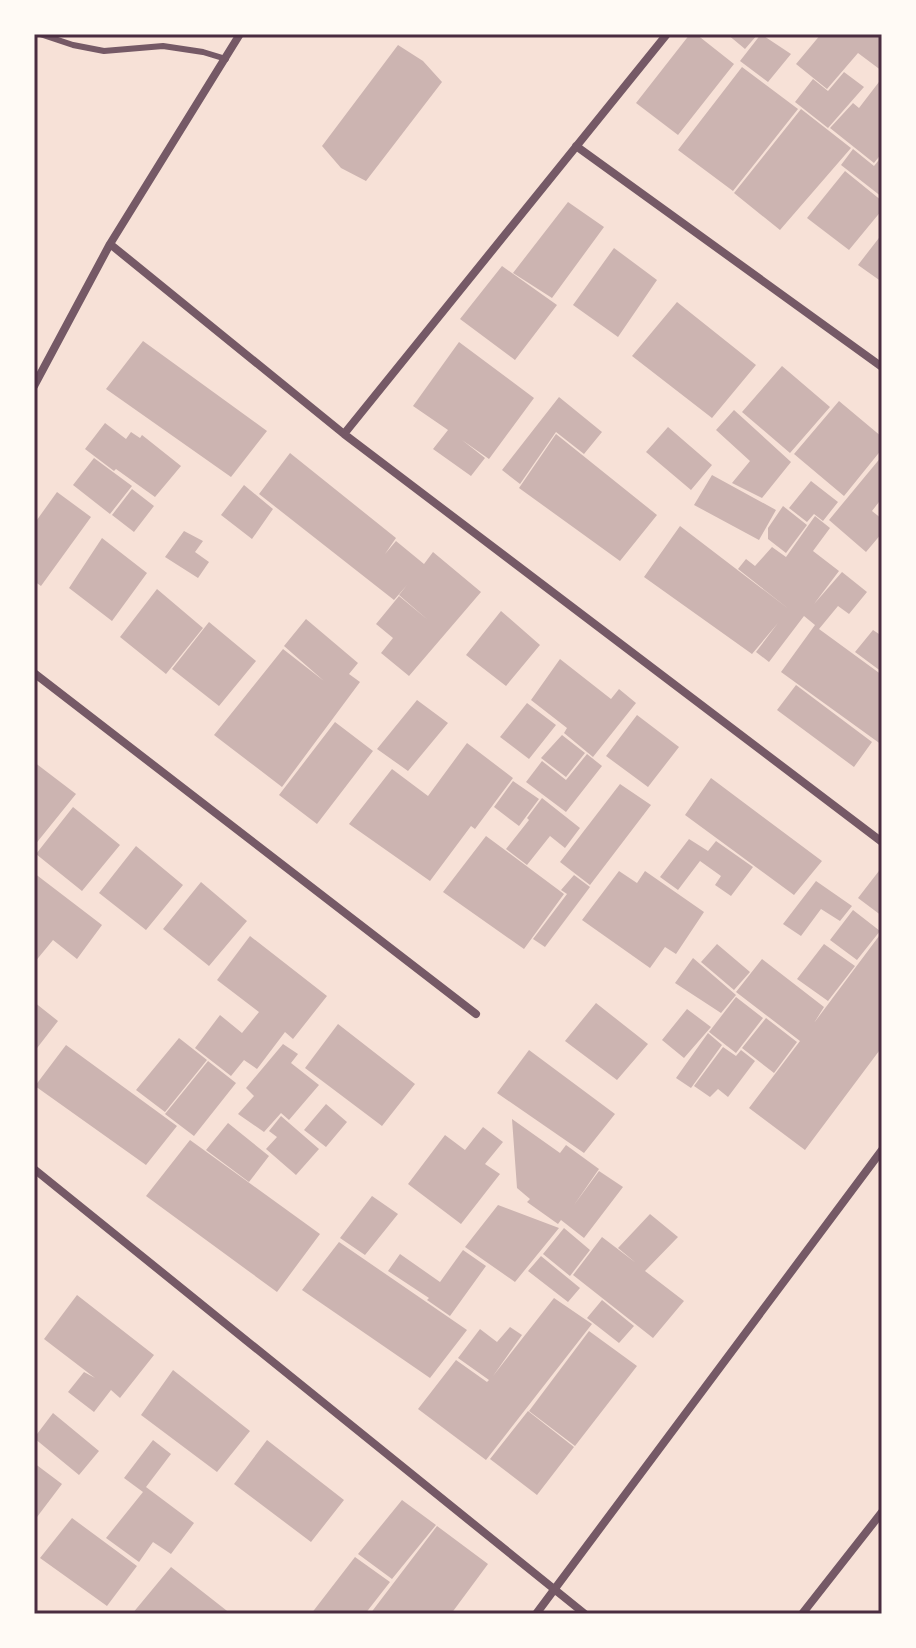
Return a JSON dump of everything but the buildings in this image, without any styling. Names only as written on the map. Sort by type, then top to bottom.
[{"type":"street","points":[[34,386],[110,244],[240,34]]},
{"type":"street","points":[[344,434],[667,34]]},
{"type":"street","points":[[576,146],[882,367]]},
{"type":"street","points":[[110,244],[344,434],[882,842]]},
{"type":"street","points":[[34,673],[476,1014]]},
{"type":"street","points":[[536,1614],[882,1150]]},
{"type":"street","points":[[34,1169],[585,1614]]},
{"type":"street","points":[[802,1614],[882,1512]]},
{"type":"lane","points":[[40,34],[104,51],[163,46],[226,59]]}]
